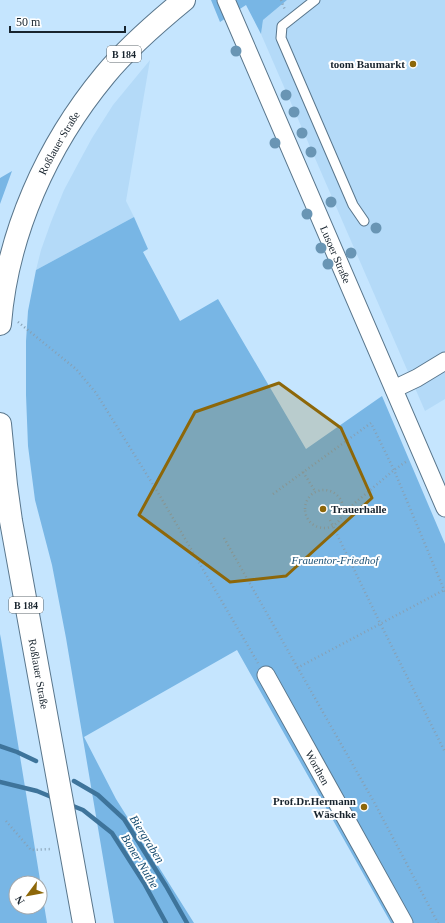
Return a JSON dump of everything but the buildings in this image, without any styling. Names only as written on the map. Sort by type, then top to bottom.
[{"type":"main road","name":"Roßlauer Straße","points":[[0,317],[7,275],[25,212],[39,178],[54,149],[73,117],[105,75],[133,45],[184,0]]},
{"type":"main road","name":"Roßlauer Straße","points":[[0,424],[11,521],[84,923]]},
{"type":"street","name":"Lusoer Straße","points":[[226,0],[445,508]]},
{"type":"street","points":[[394,389],[417,378],[445,361]]},
{"type":"street","name":"Worthen","points":[[266,675],[404,923]]},
{"type":"lane","points":[[315,0],[282,26],[281,38],[353,205],[364,221]]},
{"type":"path","points":[[0,317],[24,325],[76,369],[96,393],[157,491],[266,675]]},
{"type":"path","points":[[273,494],[371,423],[394,470],[445,591],[298,668]]},
{"type":"path","points":[[342,514],[342,501],[338,496],[327,490],[321,489],[315,491],[306,499],[304,511],[310,522],[315,526],[326,528],[332,526],[337,523],[342,514],[394,470],[420,451]]},
{"type":"path","points":[[303,472],[315,491]]},
{"type":"path","points":[[330,520],[445,752]]},
{"type":"path","points":[[224,538],[374,802],[438,923]]},
{"type":"path","points":[[6,821],[31,850],[70,847]]},
{"type":"highlighted area","points":[[279,383],[341,428],[372,498],[286,576],[230,582],[139,515],[195,412]]},
{"type":"shaded area","points":[[287,0],[445,0],[445,399],[425,411],[261,34],[263,20]]},
{"type":"shaded area","points":[[150,60],[126,201],[134,217],[36,270],[41,250],[64,190],[92,138],[113,105]]},
{"type":"green space","points":[[211,0],[287,0],[263,20],[261,34],[246,5],[220,22]]},
{"type":"green space","points":[[12,171],[0,204],[0,178]]},
{"type":"green space","name":"Frauentor-Friedhof","points":[[134,217],[148,249],[143,252],[180,321],[218,299],[306,449],[382,396],[445,544],[445,923],[391,923],[237,650],[84,737],[116,799],[194,923],[114,923],[66,638],[52,565],[35,500],[28,446],[26,341],[28,311],[36,270]]},
{"type":"green space","points":[[0,634],[39,875],[8,875],[8,915],[46,915],[47,923],[0,923]]},
{"type":"waterway","name":"Biergraben","points":[[0,746],[36,761]]},
{"type":"waterway","name":"Biergraben","points":[[74,781],[98,795],[124,819],[166,886],[187,923]]},
{"type":"waterway","name":"Boner Nuthe","points":[[0,782],[37,791],[54,798]]},
{"type":"waterway","name":"Boner Nuthe","points":[[68,804],[83,810],[112,833],[144,883],[166,923]]},
{"type":"place","name":"toom Baumarkt","points":[[413,64]]},
{"type":"place","name":"Trauerhalle","points":[[323,509]]},
{"type":"place","name":"Prof.Dr.Hermann Wäschke","points":[[364,807]]}]
